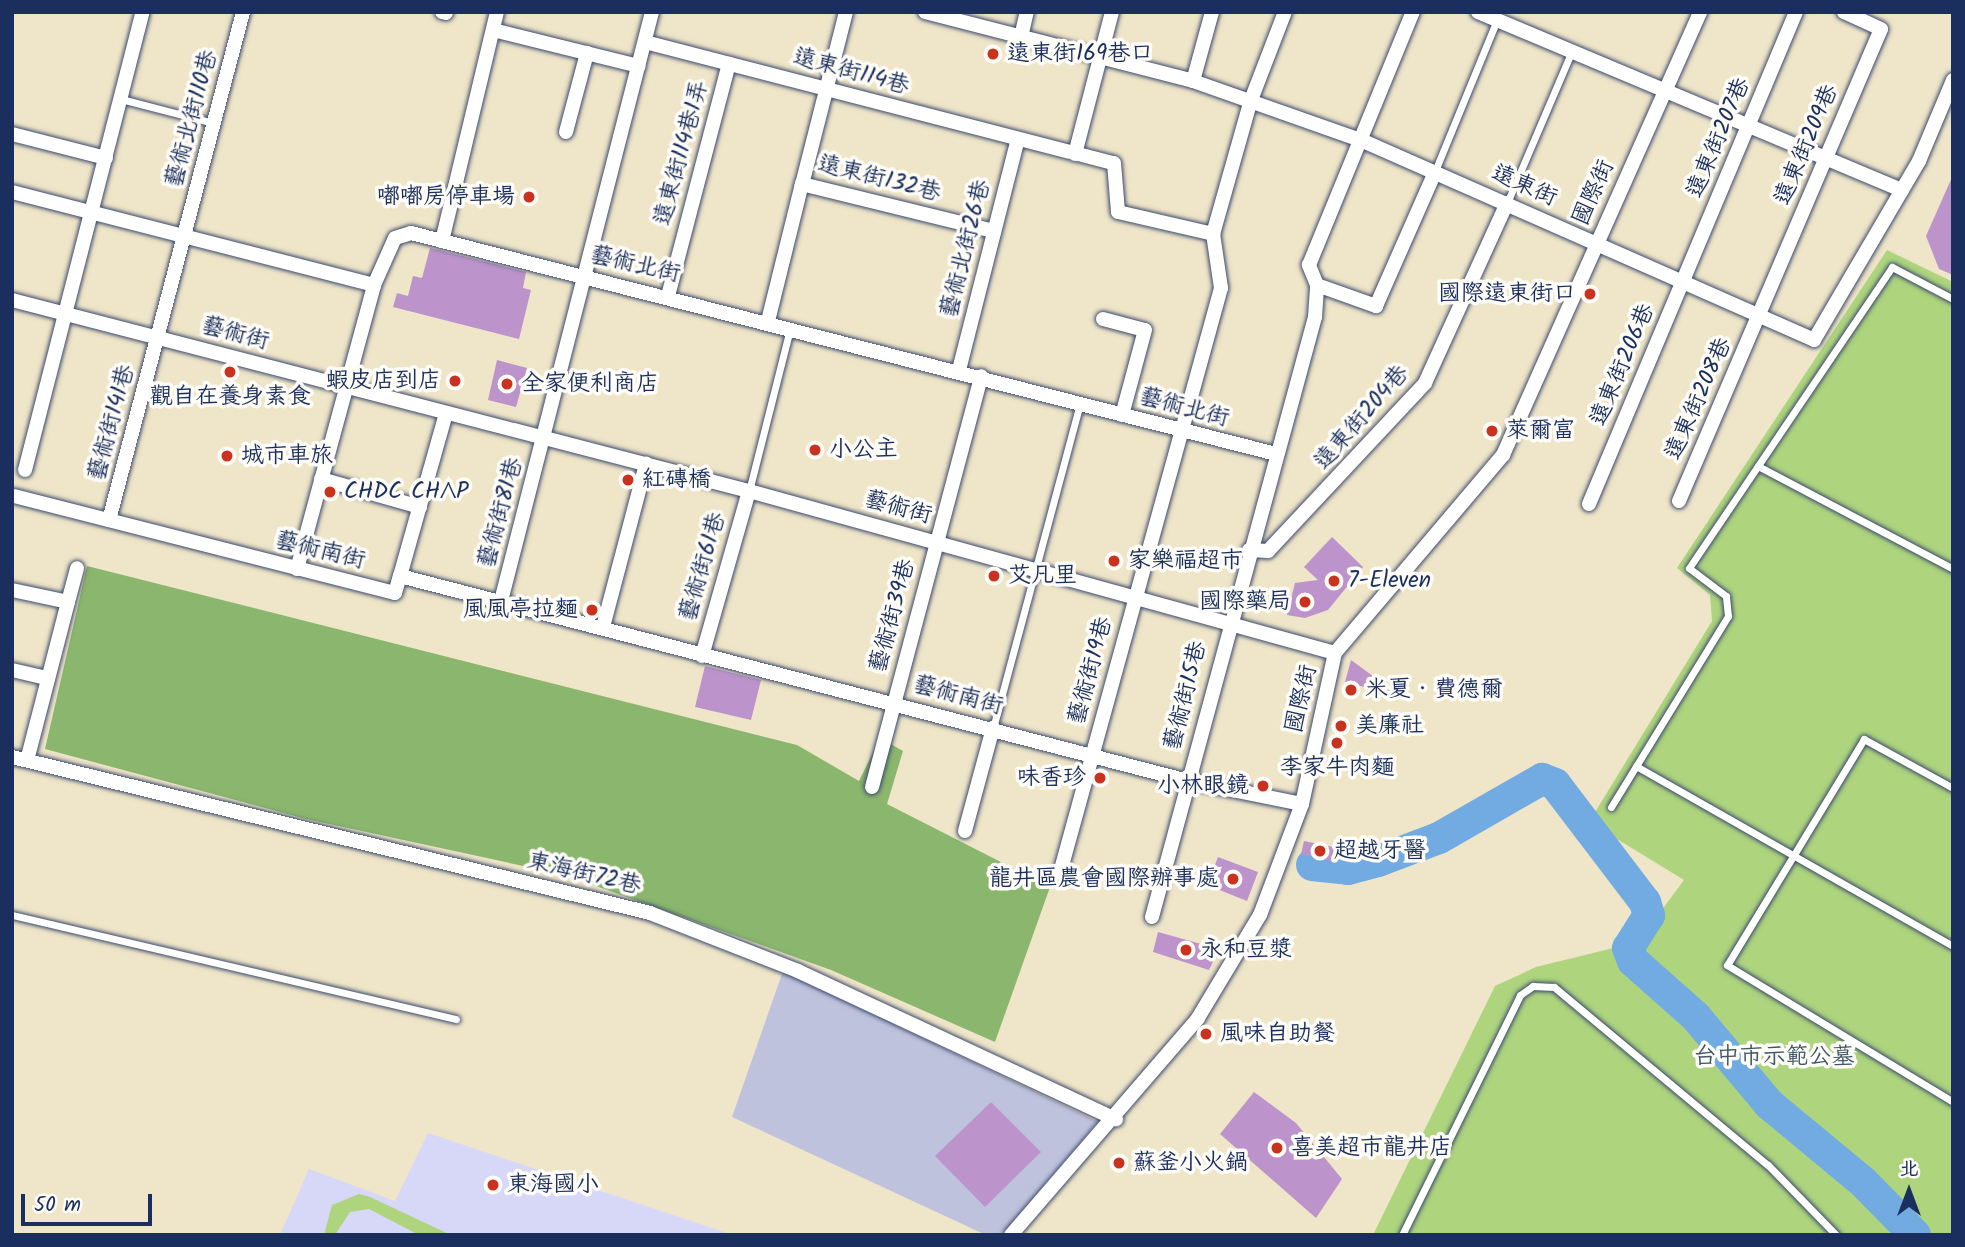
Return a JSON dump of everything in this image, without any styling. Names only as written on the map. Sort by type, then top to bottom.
[{"type":"street","points":[[25,470],[144,12]]},
{"type":"street","name":"藝術北街110巷","points":[[159,338],[243,12]]},
{"type":"street","points":[[442,241],[497,12]]},
{"type":"street","points":[[645,42],[652,12]]},
{"type":"street","name":"遠東街132巷","points":[[846,12],[802,184],[994,231]]},
{"type":"street","points":[[1021,37],[1027,12]]},
{"type":"street","points":[[1074,154],[1112,12]]},
{"type":"street","points":[[1193,81],[1212,12]]},
{"type":"street","points":[[1213,234],[1251,100],[1285,12]]},
{"type":"street","points":[[1413,12],[1363,141],[1309,265],[1317,285],[1376,306],[1435,172]]},
{"type":"street","points":[[1478,12],[1663,93],[1902,190]]},
{"type":"street","name":"國際街","points":[[1011,1235],[1116,1119],[1198,1018],[1260,915],[1302,804],[1335,653],[1503,455],[1700,12]]},
{"type":"street","name":"遠東街207巷","points":[[1682,281],[1797,12]]},
{"type":"street","name":"遠東街209巷","points":[[1760,316],[1881,29],[1844,12]]},
{"type":"street","name":"遠東街","points":[[932,13],[1193,81],[1363,141],[1814,340],[1902,190],[1953,80]]},
{"type":"street","points":[[493,30],[639,66]]},
{"type":"street","name":"遠東街114巷","points":[[645,42],[1114,163],[1118,212],[1213,234]]},
{"type":"street","name":"藝術街81巷","points":[[501,601],[645,42]]},
{"type":"street","points":[[566,132],[587,53]]},
{"type":"street","name":"遠東街114巷1弄","points":[[668,296],[729,64]]},
{"type":"street","points":[[12,134],[106,158]]},
{"type":"street","name":"藝術北街26巷","points":[[959,370],[1018,139]]},
{"type":"street","points":[[768,321],[802,184]]},
{"type":"street","points":[[12,192],[374,285]]},
{"type":"street","name":"遠東街204巷","points":[[1249,550],[1268,551],[1425,383],[1507,203]]},
{"type":"street","name":"藝術北街","points":[[297,569],[374,285],[395,238],[411,233],[768,321],[1276,454]]},
{"type":"street","name":"藝術街19巷","points":[[1060,873],[1179,430],[1221,288],[1213,234]]},
{"type":"street","name":"遠東街206巷","points":[[1589,504],[1682,281]]},
{"type":"street","name":"藝術街15巷","points":[[1152,917],[1249,550],[1315,317],[1317,285]]},
{"type":"street","name":"藝術街","points":[[12,300],[749,491],[1335,653]]},
{"type":"street","name":"遠東街208巷","points":[[1679,501],[1760,316]]},
{"type":"street","points":[[1103,319],[1145,330],[1122,415]]},
{"type":"street","name":"藝術街141巷","points":[[109,520],[159,338]]},
{"type":"street","name":"藝術街39巷","points":[[872,787],[981,376]]},
{"type":"street","points":[[400,576],[446,413]]},
{"type":"street","points":[[603,627],[646,464]]},
{"type":"street","points":[[321,479],[420,507]]},
{"type":"street","name":"藝術街61巷","points":[[702,656],[749,491]]},
{"type":"street","name":"藝術南街","points":[[14,496],[395,593],[400,576],[603,627],[702,656],[893,702],[1092,756],[1302,804]]},
{"type":"street","points":[[20,758],[48,678],[77,568]]},
{"type":"street","points":[[12,590],[68,602]]},
{"type":"street","points":[[12,670],[48,678]]},
{"type":"street","points":[[965,831],[993,729]]},
{"type":"street","name":"東海街72巷","points":[[20,758],[650,913],[798,971],[1116,1119]]},
{"type":"lane","points":[[1435,172],[1497,20]]},
{"type":"lane","points":[[1507,203],[1571,53]]},
{"type":"lane","points":[[121,99],[214,123]]},
{"type":"lane","points":[[1611,807],[1728,616],[1726,596],[1689,568],[1892,267],[1953,299]]},
{"type":"lane","points":[[749,491],[791,328]]},
{"type":"lane","points":[[993,729],[1080,404]]},
{"type":"lane","points":[[1758,466],[1953,569]]},
{"type":"lane","points":[[1953,788],[1864,739],[1796,856],[1727,965],[1953,1102]]},
{"type":"lane","points":[[1636,766],[1953,946]]},
{"type":"lane","points":[[12,915],[456,1019]]},
{"type":"lane","points":[[1402,1235],[1521,995],[1533,986],[1554,987],[1768,1166],[1836,1235]]},
{"type":"shaded area","points":[[783,971],[1098,1122],[1002,1235],[986,1235],[732,1117]]},
{"type":"shaded area","name":"東海國小","points":[[428,1133],[733,1235],[280,1235],[309,1169],[395,1201]]},
{"type":"green space","name":"台中市示範公墓","points":[[1887,250],[1953,282],[1953,1235],[1373,1235],[1495,986],[1536,967],[1638,942],[1684,880],[1589,822],[1712,621],[1710,595],[1677,568]]},
{"type":"green space","points":[[87,566],[797,745],[859,781],[880,738],[903,751],[887,804],[1050,887],[995,1042],[831,970],[565,875],[306,819],[45,749]]},
{"type":"green space","points":[[359,1194],[451,1235],[419,1235],[369,1209],[350,1212],[335,1235],[324,1235],[332,1205]]},
{"type":"building","points":[[1953,175],[1953,275],[1939,269],[1926,236]]},
{"type":"building","points":[[430,248],[526,272],[523,288],[531,290],[519,339],[393,307],[397,293],[408,296],[413,276],[422,278]]},
{"type":"building","name":"全家便利商店","points":[[497,360],[527,368],[516,407],[488,400]]},
{"type":"building","points":[[1332,537],[1363,567],[1328,610],[1305,618],[1287,615],[1295,583],[1318,580],[1304,567]]},
{"type":"building","points":[[1351,660],[1399,695],[1399,696],[1345,682]]},
{"type":"building","points":[[705,666],[761,680],[751,720],[695,707]]},
{"type":"building","name":"超越牙醫","points":[[1304,841],[1338,848],[1335,862],[1301,854]]},
{"type":"building","name":"龍井區農會國際辦事處","points":[[1218,857],[1258,872],[1247,901],[1207,885]]},
{"type":"building","name":"永和豆漿","points":[[1158,932],[1219,949],[1209,970],[1153,952]]},
{"type":"building","name":"喜美超市龍井店","points":[[1254,1092],[1296,1123],[1342,1179],[1316,1218],[1220,1134]]},
{"type":"building","points":[[991,1102],[1041,1152],[985,1207],[935,1156]]},
{"type":"waterway","points":[[1312,865],[1348,869],[1378,861],[1439,838],[1542,779],[1555,784],[1645,902],[1649,915],[1628,948],[1633,961],[1696,1017],[1769,1104],[1863,1182],[1915,1235]]},
{"type":"place","name":"遠東街169巷口","points":[[993,54]]},
{"type":"place","name":"嘟嘟房停車場","points":[[529,197]]},
{"type":"place","name":"國際遠東街口","points":[[1590,294]]},
{"type":"place","name":"觀自在養身素食","points":[[230,372]]},
{"type":"place","name":"蝦皮店到店","points":[[455,381]]},
{"type":"place","name":"全家便利商店","points":[[507,384]]},
{"type":"place","name":"萊爾富","points":[[1492,431]]},
{"type":"place","name":"小公主","points":[[815,450]]},
{"type":"place","name":"城市車旅","points":[[227,456]]},
{"type":"place","name":"紅磚橋","points":[[628,480]]},
{"type":"place","name":"CHDC CHΛP","points":[[330,492]]},
{"type":"place","name":"家樂福超市","points":[[1114,561]]},
{"type":"place","name":"艾凡里","points":[[994,576]]},
{"type":"place","name":"7-Eleven","points":[[1334,581]]},
{"type":"place","name":"國際藥局","points":[[1305,602]]},
{"type":"place","name":"風風亭拉麵","points":[[592,610]]},
{"type":"place","name":"米夏．費德爾","points":[[1351,690]]},
{"type":"place","name":"美廉社","points":[[1341,726]]},
{"type":"place","name":"李家牛肉麵","points":[[1337,743]]},
{"type":"place","name":"味香珍","points":[[1100,778]]},
{"type":"place","name":"小林眼鏡","points":[[1263,786]]},
{"type":"place","name":"超越牙醫","points":[[1320,851]]},
{"type":"place","name":"龍井區農會國際辦事處","points":[[1233,879]]},
{"type":"place","name":"永和豆漿","points":[[1186,950]]},
{"type":"place","name":"風味自助餐","points":[[1206,1034]]},
{"type":"place","name":"喜美超市龍井店","points":[[1277,1148]]},
{"type":"place","name":"蘇釜小火鍋","points":[[1119,1163]]},
{"type":"place","name":"東海國小","points":[[493,1185]]}]
